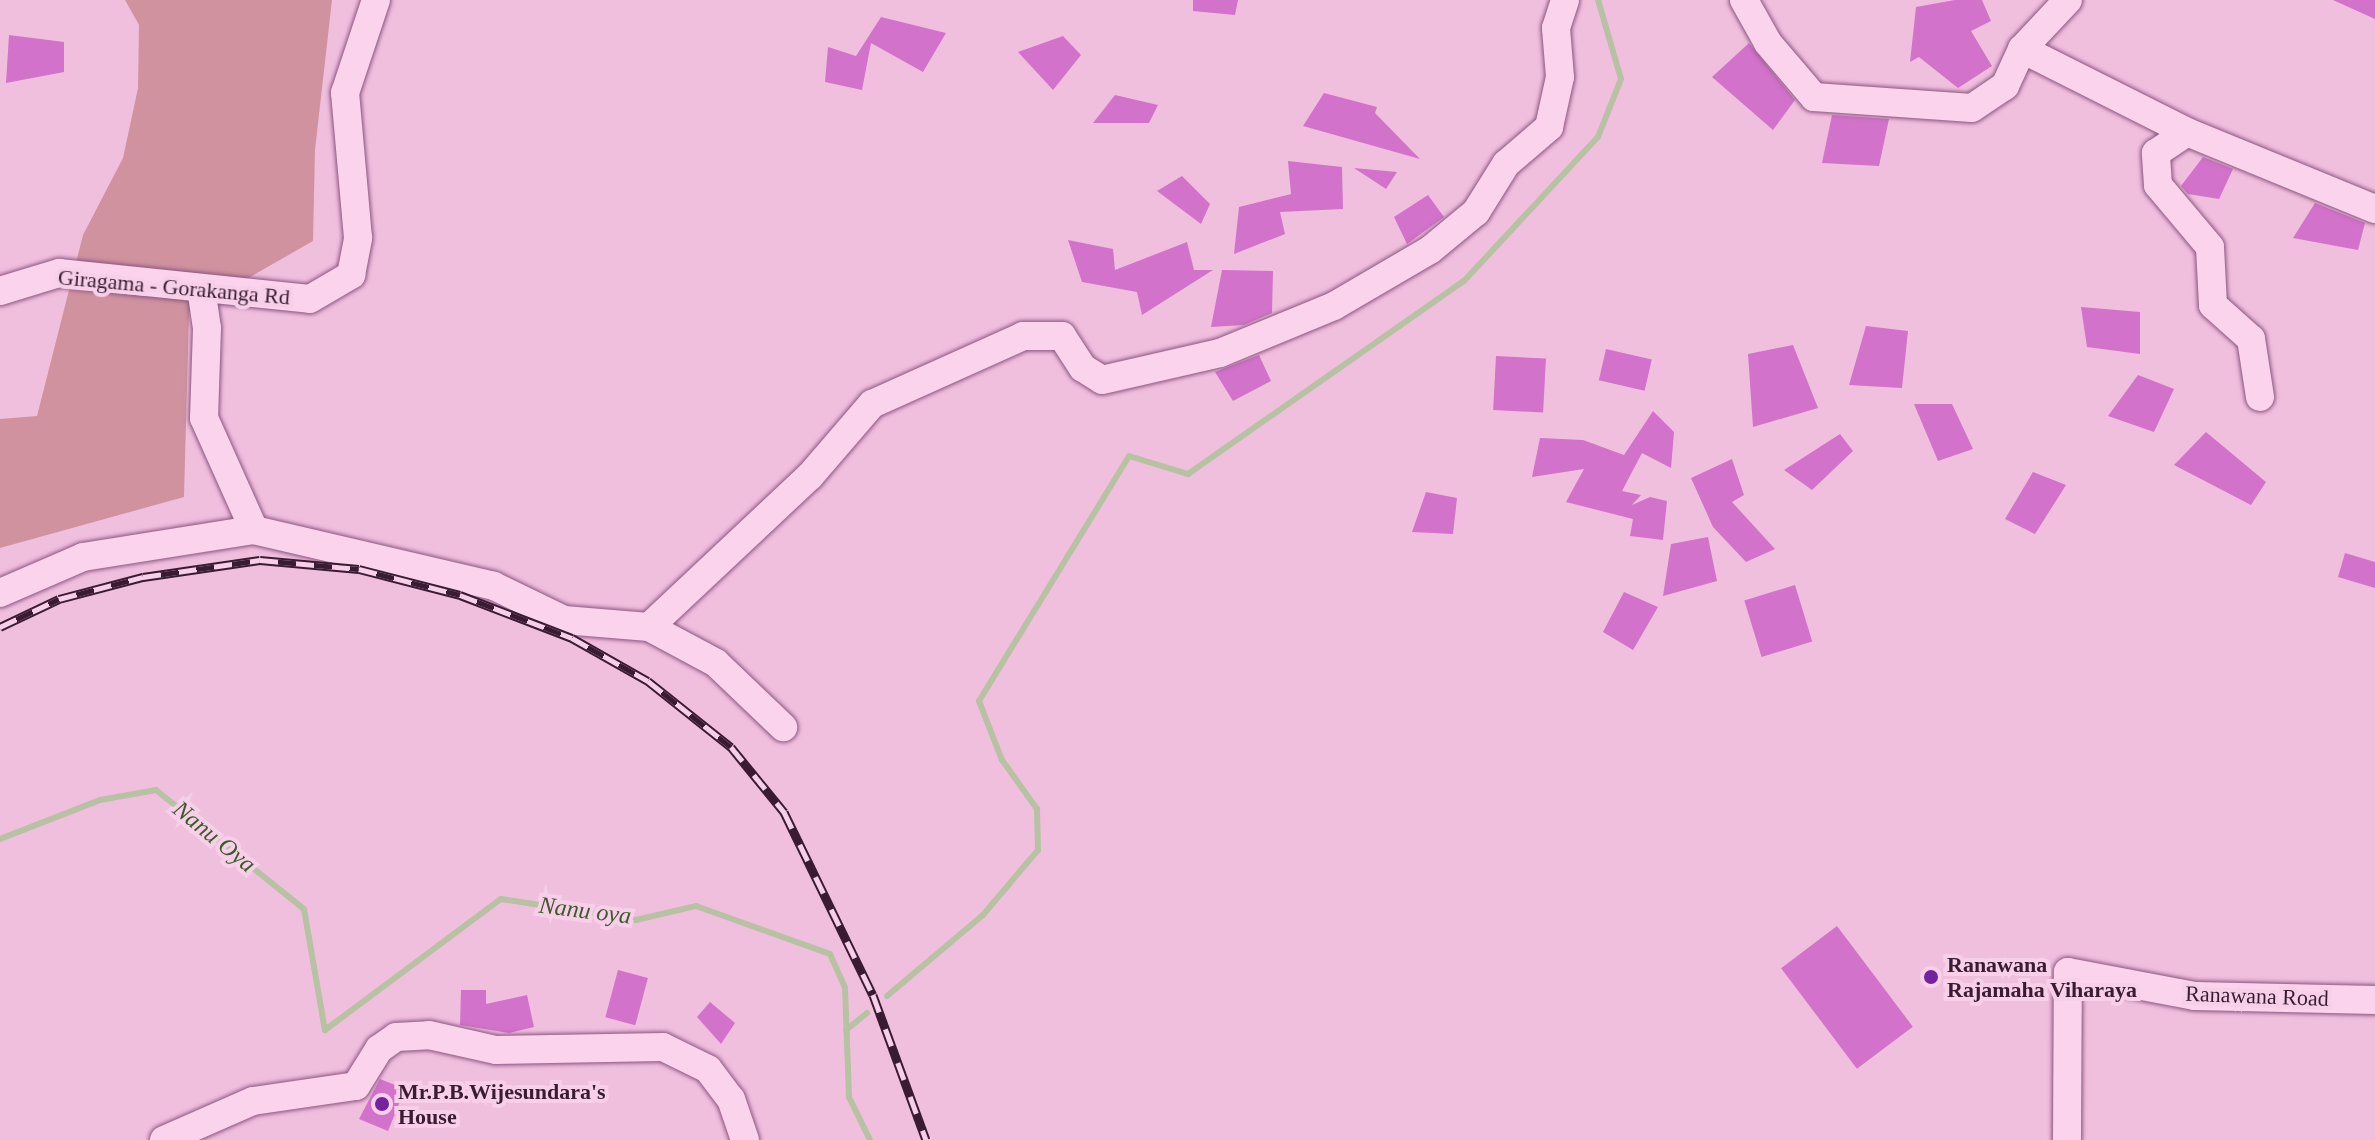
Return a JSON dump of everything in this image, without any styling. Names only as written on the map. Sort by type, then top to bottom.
[{"type":"street","name":"Giragama - Gorakanga Rd","points":[[0,291],[59,273],[310,299],[351,275],[358,238],[345,93],[376,0]]},
{"type":"street","points":[[649,627],[810,476],[872,404],[1023,336],[1062,336],[1083,368],[1102,380],[1220,353],[1334,306],[1430,250],[1476,212],[1506,164],[1549,127],[1560,77],[1556,28],[1565,0]]},
{"type":"street","points":[[1744,0],[1768,43],[1814,97],[1972,108],[2005,86],[2022,49],[2068,0]]},
{"type":"street","points":[[2022,49],[2187,132],[2375,209]]},
{"type":"street","points":[[2187,132],[2171,137],[2156,153],[2158,185],[2210,247],[2213,305],[2251,339],[2260,397]]},
{"type":"street","points":[[201,288],[207,328],[204,418],[254,530]]},
{"type":"street","points":[[0,593],[83,557],[254,530],[494,586],[564,620],[649,627],[716,663],[783,727]]},
{"type":"street","name":"Ranawana Road","points":[[2067,1140],[2068,972],[2195,996],[2375,1000]]},
{"type":"street","points":[[164,1140],[253,1101],[356,1086],[379,1049],[396,1037],[429,1035],[496,1050],[663,1047],[708,1069],[731,1099],[745,1140]]},
{"type":"shaded area","points":[[125,0],[332,0],[315,150],[313,241],[189,312],[184,497],[0,548],[0,419],[37,416],[83,235],[123,158],[138,88],[139,25]]},
{"type":"building","points":[[1193,0],[1238,0],[1235,15],[1193,11]]},
{"type":"building","points":[[1955,0],[1982,0],[1991,21],[1971,31],[1992,66],[1958,88],[1919,57],[1910,62],[1916,7]]},
{"type":"building","points":[[2333,0],[2375,0],[2375,19]]},
{"type":"building","points":[[881,17],[946,33],[923,72],[871,43],[862,90],[825,82],[828,47],[856,56]]},
{"type":"building","points":[[9,35],[64,42],[64,72],[6,83]]},
{"type":"building","points":[[1063,36],[1081,55],[1053,90],[1018,52]]},
{"type":"building","points":[[1749,43],[1795,100],[1773,130],[1712,77]]},
{"type":"building","points":[[1324,93],[1377,107],[1375,113],[1420,159],[1303,126]]},
{"type":"building","points":[[1115,95],[1158,105],[1149,123],[1093,123]]},
{"type":"building","points":[[1832,115],[1889,119],[1879,166],[1822,163]]},
{"type":"building","points":[[2203,157],[2233,169],[2219,199],[2188,194],[2181,186]]},
{"type":"building","points":[[1288,161],[1342,167],[1343,209],[1280,212],[1285,234],[1234,254],[1239,207],[1291,194]]},
{"type":"building","points":[[1354,168],[1397,172],[1386,189]]},
{"type":"building","points":[[1182,176],[1210,204],[1201,224],[1157,191]]},
{"type":"building","points":[[1428,195],[1444,217],[1407,244],[1394,217]]},
{"type":"building","points":[[2315,203],[2365,223],[2358,250],[2293,238]]},
{"type":"building","points":[[1068,240],[1113,249],[1115,270],[1187,242],[1194,270],[1213,270],[1142,315],[1137,292],[1082,282]]},
{"type":"building","points":[[1222,270],[1273,271],[1272,313],[1244,325],[1211,327]]},
{"type":"building","points":[[2081,307],[2140,312],[2140,354],[2087,347]]},
{"type":"building","points":[[1866,326],[1908,331],[1902,388],[1849,385]]},
{"type":"building","points":[[1793,345],[1818,408],[1753,427],[1748,354]]},
{"type":"building","points":[[1606,349],[1652,360],[1645,391],[1599,380]]},
{"type":"building","points":[[1259,355],[1271,381],[1233,401],[1215,372]]},
{"type":"building","points":[[1496,356],[1546,359],[1543,413],[1493,410]]},
{"type":"building","points":[[2138,375],[2174,389],[2154,432],[2108,416]]},
{"type":"building","points":[[1914,404],[1952,404],[1973,449],[1938,461]]},
{"type":"building","points":[[1653,411],[1674,432],[1671,468],[1642,453],[1622,491],[1641,495],[1632,505],[1650,497],[1667,501],[1663,540],[1630,536],[1633,519],[1566,502],[1584,469],[1532,477],[1540,438],[1583,440],[1624,455]]},
{"type":"building","points":[[2206,432],[2266,482],[2251,505],[2174,465]]},
{"type":"building","points":[[1840,434],[1853,451],[1812,490],[1784,470]]},
{"type":"building","points":[[1732,459],[1744,495],[1732,502],[1775,549],[1746,562],[1713,527],[1691,478]]},
{"type":"building","points":[[2033,472],[2066,485],[2035,534],[2005,519]]},
{"type":"building","points":[[1426,492],[1457,498],[1453,534],[1412,532]]},
{"type":"building","points":[[1708,537],[1717,581],[1663,596],[1671,544]]},
{"type":"building","points":[[2345,553],[2375,562],[2375,588],[2338,577]]},
{"type":"building","points":[[1795,585],[1812,641],[1762,657],[1744,600]]},
{"type":"building","points":[[1624,592],[1658,607],[1633,650],[1603,632]]},
{"type":"building","name":"Ranawana Rajamaha Viharaya","points":[[1837,926],[1913,1027],[1857,1069],[1781,968]]},
{"type":"building","points":[[618,970],[648,978],[635,1025],[605,1017]]},
{"type":"building","points":[[461,990],[486,990],[486,1004],[527,995],[534,1027],[509,1033],[460,1025]]},
{"type":"building","points":[[710,1002],[735,1023],[721,1044],[697,1017]]},
{"type":"building","name":"Mr.P.B.Wijesundara's House","points":[[380,1079],[405,1089],[388,1131],[359,1119]]},
{"type":"waterway","points":[[887,996],[983,915],[1038,850],[1037,809],[1002,760],[979,701],[1129,456],[1188,474],[1464,281],[1598,137],[1621,79],[1598,0]]},
{"type":"waterway","name":"Nanu oya","points":[[0,839],[100,800],[156,790],[304,909],[325,1030],[501,899],[636,920],[696,906],[830,954],[845,988],[849,1097],[870,1140]]},
{"type":"waterway","points":[[846,1030],[867,1013]]},
{"type":"railway","points":[[0,627],[59,599],[143,577],[260,560],[359,569],[460,595],[572,638],[648,681],[731,747],[784,812],[873,995],[926,1140]]},
{"type":"place","name":"Ranawana Rajamaha Viharaya","points":[[1931,977]]},
{"type":"place","name":"Mr.P.B.Wijesundara's House","points":[[382,1104]]},
{"type":"water label","name":"Nanu Oya","points":[[214,837]]}]
